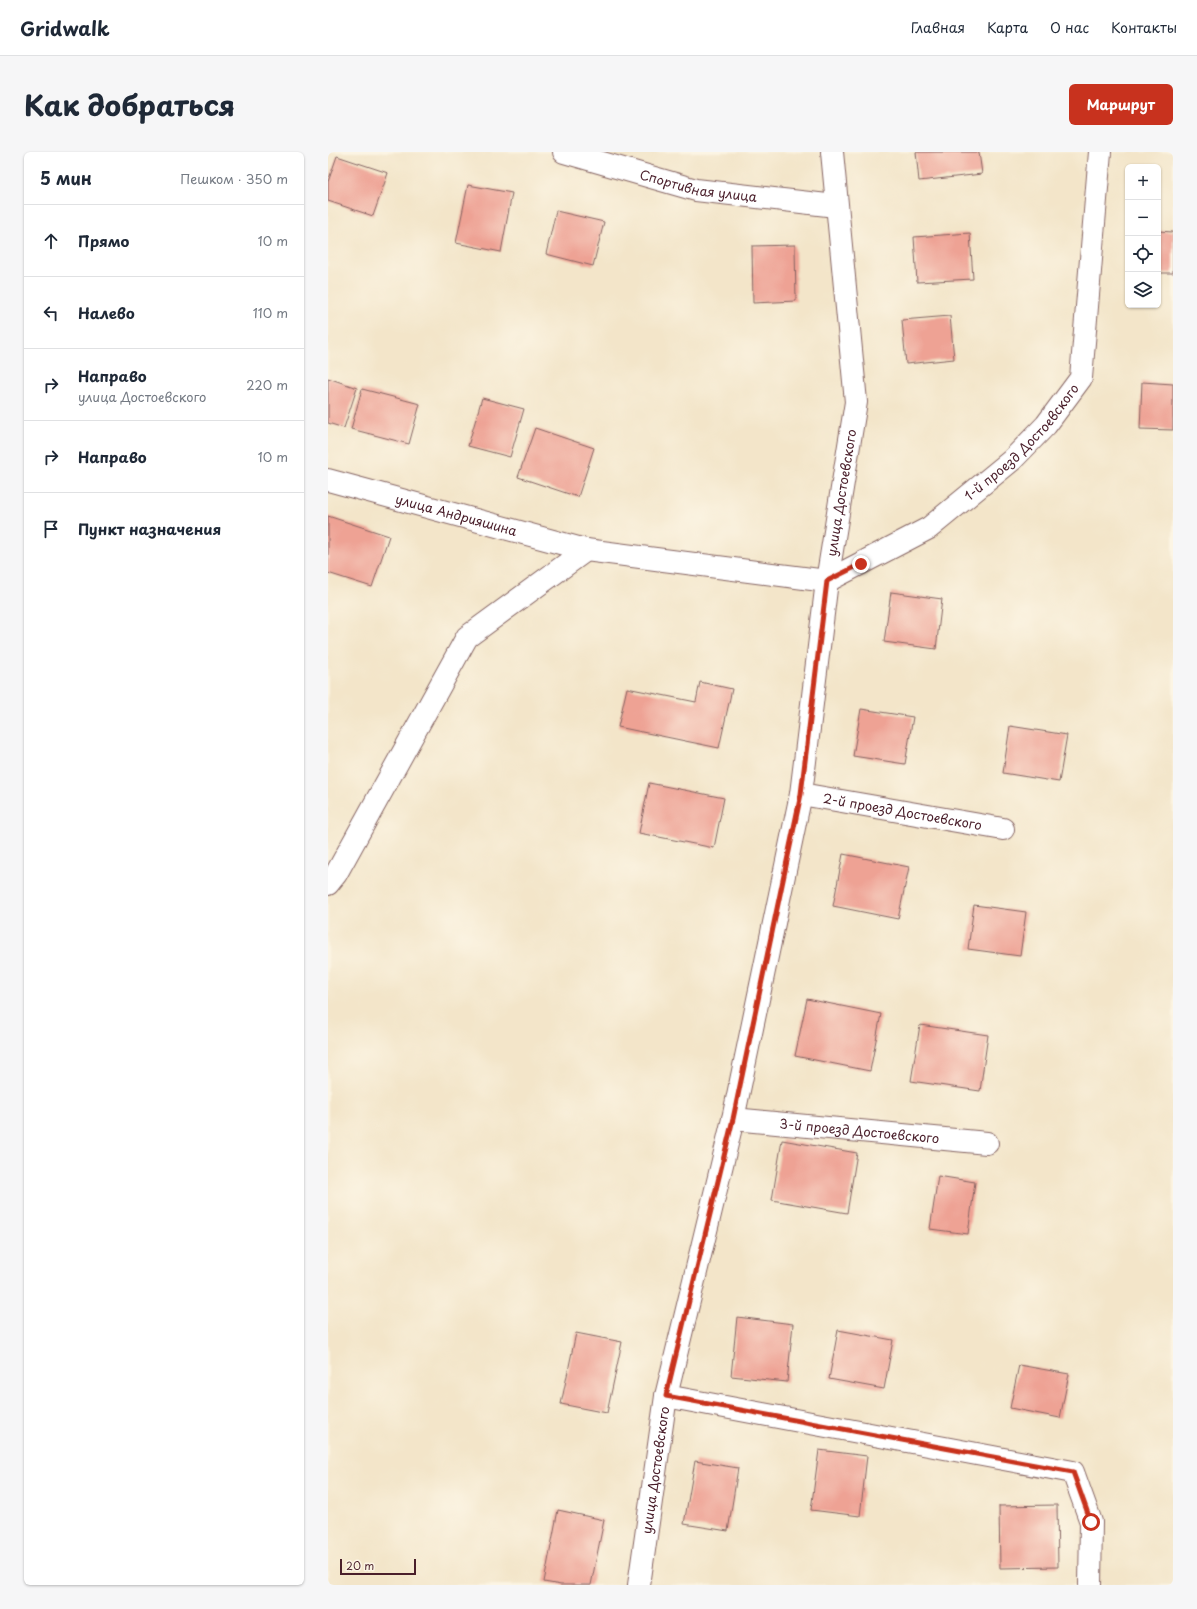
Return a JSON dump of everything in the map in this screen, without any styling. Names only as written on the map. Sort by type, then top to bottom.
[{"type":"street","name":"Спортивная улица","points":[[564,152],[696,190],[836,206]]},
{"type":"street","points":[[827,152],[836,206]]},
{"type":"street","name":"улица Достоевского","points":[[639,1585],[666,1396],[733,1119],[801,794],[827,581],[856,402],[832,152]]},
{"type":"street","name":"1-й проезд Достоевского","points":[[827,581],[929,528],[1012,460],[1046,425],[1081,378],[1100,152]]},
{"type":"street","name":"улица Андрияшина","points":[[328,480],[586,550],[827,581]]},
{"type":"street","points":[[331,877],[467,637],[586,550]]},
{"type":"street","name":"2-й проезд Достоевского","points":[[801,794],[1003,829]]},
{"type":"street","name":"3-й проезд Достоевского","points":[[733,1119],[987,1143]]},
{"type":"street","points":[[666,1396],[1073,1472],[1091,1522],[1090,1585]]},
{"type":"building","points":[[916,152],[979,152],[982,174],[919,181]]},
{"type":"building","points":[[337,156],[388,173],[373,216],[328,201],[328,182]]},
{"type":"building","points":[[468,185],[512,193],[501,252],[456,243]]},
{"type":"building","points":[[556,211],[604,222],[593,266],[546,254]]},
{"type":"building","points":[[1161,231],[1173,232],[1173,273],[1161,273]]},
{"type":"building","points":[[970,233],[973,279],[917,282],[914,237]]},
{"type":"building","points":[[795,245],[796,301],[753,303],[752,246]]},
{"type":"building","points":[[950,316],[954,359],[906,364],[902,320]]},
{"type":"building","points":[[328,378],[357,388],[344,428],[328,423]]},
{"type":"building","points":[[1142,382],[1173,384],[1173,430],[1140,429]]},
{"type":"building","points":[[362,389],[420,404],[409,444],[351,429]]},
{"type":"building","points":[[482,398],[524,409],[510,457],[468,446]]},
{"type":"building","points":[[535,428],[594,448],[578,497],[518,477]]},
{"type":"building","points":[[328,516],[389,536],[372,587],[328,573]]},
{"type":"building","points":[[891,592],[942,599],[936,649],[884,642]]},
{"type":"building","points":[[700,682],[732,689],[719,748],[618,727],[627,688],[696,702]]},
{"type":"building","points":[[861,709],[913,717],[905,764],[853,756]]},
{"type":"building","points":[[1010,726],[1067,735],[1059,782],[1003,773]]},
{"type":"building","points":[[649,783],[724,798],[714,848],[639,833]]},
{"type":"building","points":[[843,854],[909,867],[898,919],[833,906]]},
{"type":"building","points":[[974,905],[1026,912],[1020,956],[968,949]]},
{"type":"building","points":[[807,999],[881,1014],[870,1071],[795,1056]]},
{"type":"building","points":[[920,1025],[988,1035],[980,1091],[911,1081]]},
{"type":"building","points":[[782,1140],[857,1153],[847,1213],[772,1200]]},
{"type":"building","points":[[938,1176],[975,1182],[968,1234],[930,1229]]},
{"type":"building","points":[[737,1317],[793,1324],[787,1382],[731,1376]]},
{"type":"building","points":[[838,1330],[893,1340],[884,1389],[829,1379]]},
{"type":"building","points":[[576,1333],[622,1342],[607,1413],[561,1404]]},
{"type":"building","points":[[1019,1365],[1069,1374],[1060,1418],[1010,1408]]},
{"type":"building","points":[[819,1450],[867,1456],[860,1516],[811,1510]]},
{"type":"building","points":[[695,1461],[738,1468],[728,1531],[684,1524]]},
{"type":"building","points":[[1057,1505],[1058,1567],[1000,1568],[999,1506]]},
{"type":"building","points":[[558,1510],[604,1520],[591,1585],[561,1585],[544,1582]]},
{"type":"route","points":[[861,564],[827,581],[801,794],[733,1119],[666,1396],[1073,1472],[1091,1522]]}]
